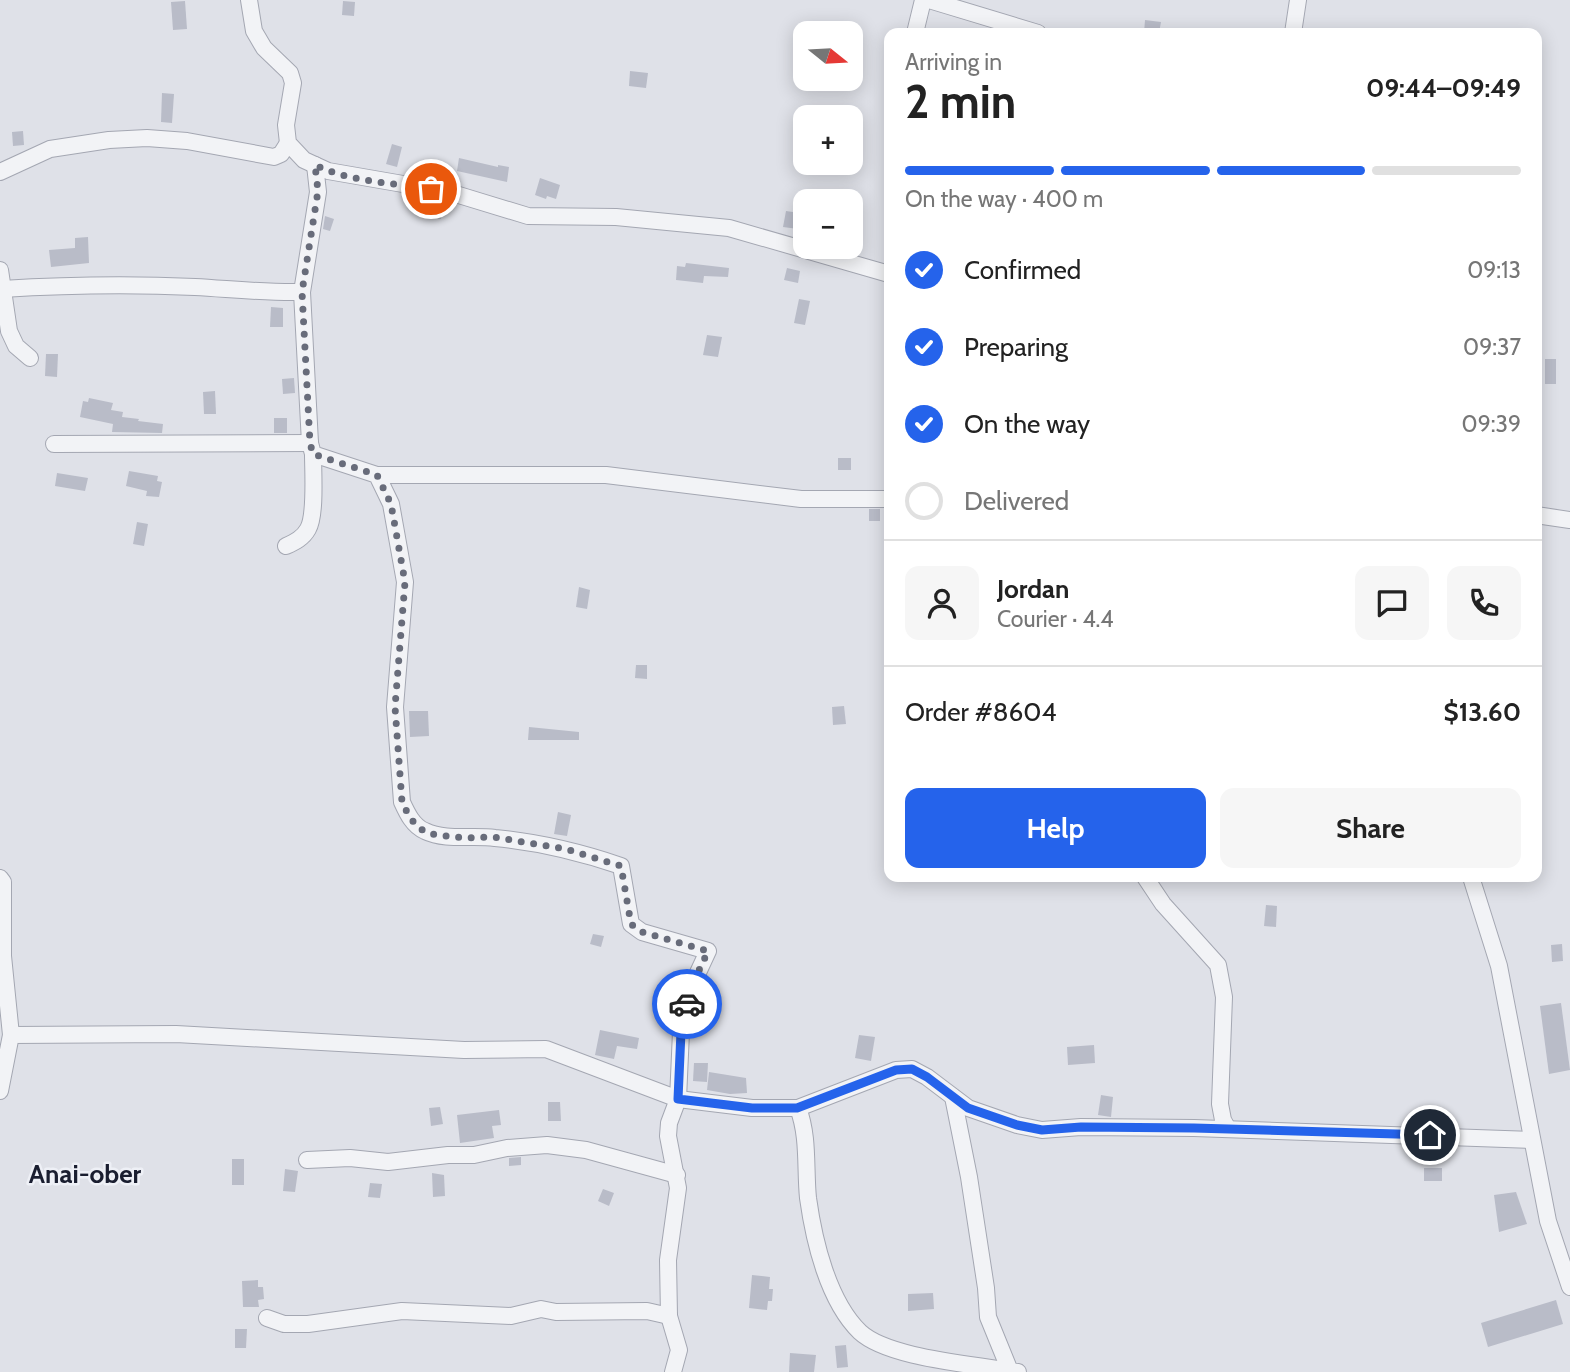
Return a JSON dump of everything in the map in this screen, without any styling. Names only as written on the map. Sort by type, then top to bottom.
[{"type":"street","points":[[0,172],[60,146],[109,140],[147,138],[187,141],[274,157],[281,155],[288,143],[286,125],[293,83],[289,73],[264,48],[254,31],[249,0]]},
{"type":"street","points":[[916,28],[923,0]]},
{"type":"street","points":[[929,0],[1021,28]]},
{"type":"street","points":[[1294,28],[1298,0]]},
{"type":"street","points":[[288,143],[304,160],[328,171],[449,192],[528,216],[616,217],[729,228],[884,273]]},
{"type":"street","points":[[286,546],[298,541],[309,527],[313,490],[302,292],[318,191],[315,165]]},
{"type":"street","points":[[0,270],[12,340],[30,358]]},
{"type":"street","points":[[2,289],[80,284],[195,287],[263,293],[302,292]]},
{"type":"street","points":[[54,444],[312,449],[377,475],[606,475],[801,499],[884,499]]},
{"type":"street","points":[[377,475],[391,504],[405,582],[395,707],[402,802],[408,814],[425,832],[437,835],[493,837],[566,849],[621,866],[631,924],[642,932],[708,951],[689,992],[681,1032],[678,1099],[671,1114],[668,1136],[678,1188],[668,1260],[669,1316],[678,1344],[673,1372]]},
{"type":"street","points":[[1542,516],[1570,520]]},
{"type":"street","points":[[0,878],[3,882],[3,956],[11,1035],[0,1091]]},
{"type":"street","points":[[1148,882],[1163,904],[1218,965],[1224,997],[1220,1104],[1228,1129]]},
{"type":"street","points":[[1473,882],[1499,967],[1548,1221],[1570,1287]]},
{"type":"street","points":[[11,1035],[176,1034],[464,1050],[546,1049],[678,1099],[752,1108],[797,1108],[896,1070],[912,1069],[968,1108],[1017,1125],[1042,1130],[1081,1127],[1228,1129],[1532,1140]]},
{"type":"street","points":[[953,1097],[969,1177],[988,1317],[1014,1371]]},
{"type":"street","points":[[797,1108],[802,1120],[807,1154],[807,1189],[812,1227],[825,1272],[837,1298],[861,1332],[876,1342],[905,1353],[1014,1371]]},
{"type":"street","points":[[307,1160],[350,1158],[388,1162],[448,1155],[474,1155],[507,1148],[547,1145],[586,1150],[677,1175]]},
{"type":"street","points":[[267,1318],[284,1324],[307,1324],[402,1311],[511,1316],[541,1309],[556,1312],[647,1311],[669,1316]]},
{"type":"building","points":[[185,1],[187,29],[173,30],[171,2]]},
{"type":"building","points":[[343,1],[355,2],[354,16],[342,15]]},
{"type":"building","points":[[1145,20],[1161,22],[1160,28],[1144,28]]},
{"type":"building","points":[[630,71],[648,73],[646,88],[629,86]]},
{"type":"building","points":[[162,93],[174,94],[172,123],[161,122]]},
{"type":"building","points":[[23,131],[24,145],[13,146],[12,132]]},
{"type":"building","points":[[392,144],[402,147],[397,167],[386,164]]},
{"type":"building","points":[[459,158],[509,167],[507,182],[457,171]]},
{"type":"building","points":[[540,178],[560,185],[556,199],[535,195]]},
{"type":"building","points":[[431,202],[443,204],[441,219],[428,217]]},
{"type":"building","points":[[786,211],[793,212],[793,228],[783,227]]},
{"type":"building","points":[[325,216],[334,219],[330,231],[323,229]]},
{"type":"building","points":[[88,237],[89,263],[51,267],[49,250],[75,248],[75,238]]},
{"type":"building","points":[[686,263],[729,268],[728,277],[704,276],[703,283],[676,280],[677,266],[685,267]]},
{"type":"building","points":[[787,268],[800,271],[798,283],[784,280]]},
{"type":"building","points":[[799,299],[810,301],[805,325],[794,323]]},
{"type":"building","points":[[271,307],[283,308],[283,327],[270,327]]},
{"type":"building","points":[[707,335],[722,337],[718,357],[703,355]]},
{"type":"building","points":[[46,354],[58,354],[57,377],[45,376]]},
{"type":"building","points":[[1545,359],[1556,359],[1556,384],[1545,384]]},
{"type":"building","points":[[294,378],[295,393],[283,394],[282,379]]},
{"type":"building","points":[[215,391],[216,414],[204,414],[203,392]]},
{"type":"building","points":[[89,398],[113,403],[111,410],[123,412],[122,417],[163,424],[162,433],[112,432],[113,424],[80,417],[83,401],[88,402]]},
{"type":"building","points":[[274,418],[287,418],[287,433],[274,433]]},
{"type":"building","points":[[838,458],[851,458],[851,470],[838,470]]},
{"type":"building","points":[[129,471],[158,476],[157,481],[162,482],[159,497],[146,496],[147,491],[126,486]]},
{"type":"building","points":[[57,473],[88,478],[85,491],[55,486]]},
{"type":"building","points":[[869,509],[880,509],[880,521],[869,521]]},
{"type":"building","points":[[137,522],[148,524],[144,546],[133,544]]},
{"type":"building","points":[[579,587],[590,590],[587,609],[576,607]]},
{"type":"building","points":[[636,665],[647,665],[647,679],[635,678]]},
{"type":"building","points":[[844,706],[846,724],[833,725],[832,707]]},
{"type":"building","points":[[409,711],[428,711],[429,736],[410,737]]},
{"type":"building","points":[[529,727],[579,732],[579,740],[528,740]]},
{"type":"building","points":[[558,812],[571,815],[567,836],[554,834]]},
{"type":"building","points":[[1266,905],[1277,906],[1276,927],[1264,926]]},
{"type":"building","points":[[593,934],[604,936],[601,947],[590,944]]},
{"type":"building","points":[[1562,944],[1563,961],[1552,962],[1551,945]]},
{"type":"building","points":[[1561,1003],[1570,1070],[1549,1074],[1540,1006]]},
{"type":"building","points":[[600,1030],[639,1038],[637,1049],[617,1046],[614,1059],[595,1055]]},
{"type":"building","points":[[859,1035],[875,1037],[871,1061],[855,1058]]},
{"type":"building","points":[[1094,1045],[1095,1063],[1068,1065],[1067,1047]]},
{"type":"building","points":[[694,1063],[708,1063],[707,1082],[693,1081]]},
{"type":"building","points":[[709,1072],[746,1078],[747,1093],[730,1094],[707,1090]]},
{"type":"building","points":[[1101,1095],[1113,1097],[1111,1117],[1098,1115]]},
{"type":"building","points":[[548,1102],[560,1102],[561,1121],[548,1121]]},
{"type":"building","points":[[440,1107],[443,1124],[431,1126],[429,1108]]},
{"type":"building","points":[[499,1110],[501,1125],[492,1126],[494,1138],[460,1143],[457,1115]]},
{"type":"building","points":[[521,1157],[521,1165],[509,1166],[509,1158]]},
{"type":"building","points":[[232,1159],[244,1159],[244,1185],[232,1185]]},
{"type":"building","points":[[1424,1168],[1442,1168],[1442,1181],[1424,1181]]},
{"type":"building","points":[[285,1169],[298,1171],[295,1192],[283,1191]]},
{"type":"building","points":[[432,1173],[444,1175],[445,1196],[433,1197]]},
{"type":"building","points":[[370,1183],[382,1184],[380,1198],[368,1197]]},
{"type":"building","points":[[603,1189],[614,1193],[609,1206],[598,1201]]},
{"type":"building","points":[[1516,1192],[1527,1224],[1499,1232],[1494,1195]]},
{"type":"building","points":[[752,1275],[770,1277],[772,1301],[768,1301],[767,1310],[749,1308]]},
{"type":"building","points":[[258,1280],[258,1287],[263,1287],[264,1299],[258,1300],[259,1307],[243,1307],[242,1281]]},
{"type":"building","points":[[933,1293],[934,1309],[908,1311],[908,1294]]},
{"type":"building","points":[[1556,1300],[1563,1324],[1488,1347],[1481,1323]]},
{"type":"building","points":[[235,1329],[247,1329],[246,1348],[235,1348]]},
{"type":"building","points":[[846,1345],[848,1367],[837,1368],[835,1346]]},
{"type":"building","points":[[790,1353],[816,1355],[814,1372],[789,1372]]},
{"type":"way so far","points":[[431,189],[365,179],[328,171],[315,165],[318,191],[302,292],[310,443],[313,454],[377,475],[391,504],[396,527],[405,582],[395,707],[402,802],[415,824],[425,832],[466,838],[493,837],[566,849],[621,866],[631,924],[637,930],[708,951],[689,992],[687,1004]]},
{"type":"district","name":"Anai-ober","points":[[85,1174]]},
{"type":"route","points":[[687,1004],[681,1032],[678,1099],[696,1103],[752,1108],[797,1108],[896,1070],[912,1069],[968,1108],[1017,1125],[1042,1130],[1081,1127],[1194,1128],[1430,1135]]}]
